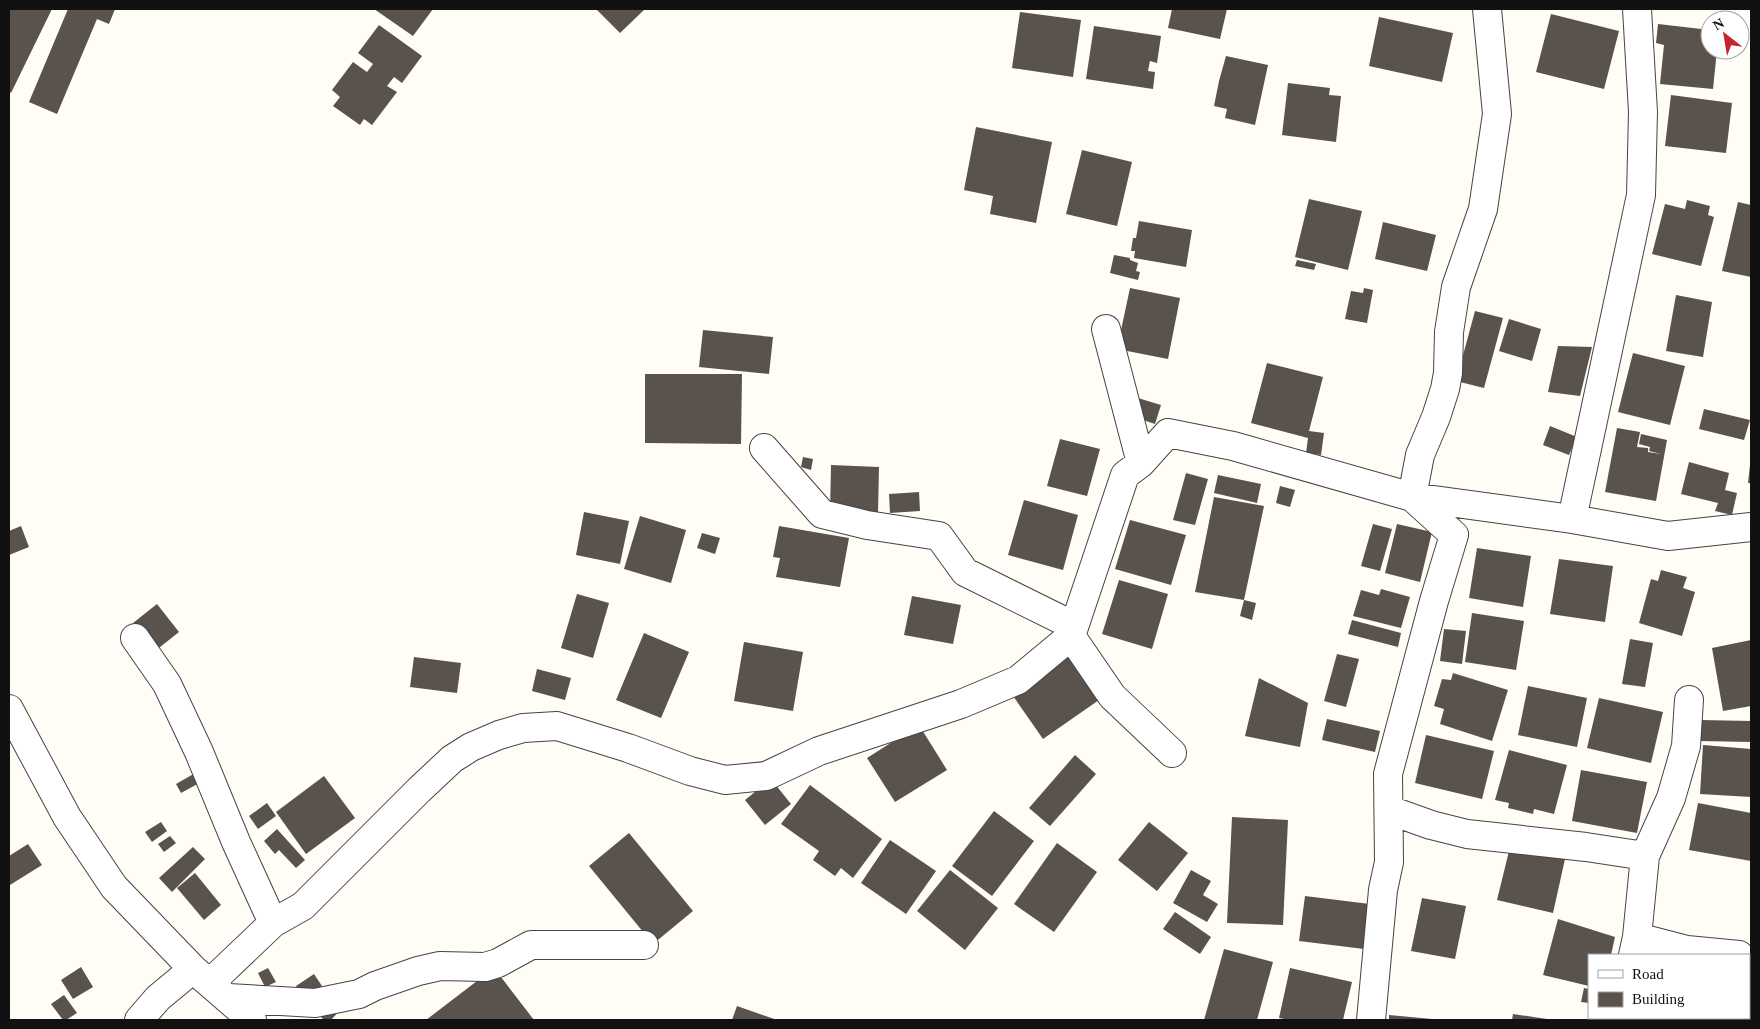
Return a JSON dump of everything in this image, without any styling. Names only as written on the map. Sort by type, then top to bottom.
[{"type":"street","points":[[1412,497],[1420,455],[1436,417],[1445,389],[1448,373],[1449,332],[1456,287],[1483,209],[1497,114],[1487,9]]},
{"type":"street","points":[[1572,518],[1641,195],[1643,112],[1638,9]]},
{"type":"street","points":[[1106,329],[1141,463]]},
{"type":"street","points":[[211,983],[273,923],[303,906],[452,759],[471,747],[499,735],[523,728],[557,726],[628,748],[690,771],[725,780],[766,776],[819,751],[961,704],[1018,680],[1073,631],[1125,475],[1141,463],[1168,433],[1233,446],[1412,497],[1572,518],[1668,536],[1751,527]]},
{"type":"street","points":[[764,448],[822,514],[867,525],[939,536],[965,572],[1073,631],[1112,696],[1172,753]]},
{"type":"street","points":[[1371,1020],[1383,890],[1389,862],[1388,774],[1434,601],[1454,535],[1412,497]]},
{"type":"street","points":[[135,638],[168,684],[273,923]]},
{"type":"street","points":[[1689,700],[1686,746],[1671,798],[1645,856],[1635,946],[1729,954]]},
{"type":"street","points":[[9,709],[67,817],[114,888],[211,983],[252,1020]]},
{"type":"street","points":[[1389,810],[1431,825],[1466,834],[1586,847],[1645,856]]},
{"type":"street","points":[[139,1020],[158,998],[211,983],[315,1003],[359,994],[375,986],[440,966],[485,968],[531,945],[644,945]]},
{"type":"building","points":[[10,9],[52,9],[11,93],[9,91]]},
{"type":"building","points":[[68,9],[115,9],[109,24],[97,19],[57,114],[29,102]]},
{"type":"building","points":[[374,9],[433,9],[413,36]]},
{"type":"building","points":[[596,9],[645,9],[620,33]]},
{"type":"building","points":[[1172,9],[1227,9],[1220,39],[1168,28]]},
{"type":"building","points":[[1020,12],[1081,20],[1073,77],[1012,68]]},
{"type":"building","points":[[1551,14],[1619,31],[1604,89],[1536,72]]},
{"type":"building","points":[[1379,17],[1453,33],[1442,82],[1369,66]]},
{"type":"building","points":[[1658,24],[1700,29],[1700,60],[1716,60],[1713,89],[1660,84],[1664,45],[1656,43]]},
{"type":"building","points":[[379,25],[422,56],[402,83],[394,77],[387,86],[397,92],[372,125],[364,119],[360,125],[333,106],[340,97],[332,90],[353,62],[367,72],[373,64],[358,53]]},
{"type":"building","points":[[1094,26],[1161,36],[1157,63],[1150,61],[1148,71],[1155,72],[1153,89],[1086,79]]},
{"type":"building","points":[[1226,56],[1268,65],[1255,125],[1225,118],[1227,109],[1214,106]]},
{"type":"building","points":[[1288,83],[1330,88],[1329,95],[1341,96],[1336,142],[1282,135]]},
{"type":"building","points":[[1671,95],[1732,103],[1726,153],[1665,146]]},
{"type":"building","points":[[976,127],[1052,142],[1036,223],[990,214],[993,196],[964,190]]},
{"type":"building","points":[[1082,150],[1132,162],[1117,226],[1066,214]]},
{"type":"building","points":[[1309,199],[1362,211],[1348,270],[1295,257]]},
{"type":"building","points":[[1687,200],[1710,206],[1708,215],[1714,217],[1701,266],[1652,254],[1665,204],[1685,209]]},
{"type":"building","points":[[1738,202],[1751,205],[1751,277],[1722,271]]},
{"type":"building","points":[[1139,221],[1192,230],[1186,267],[1134,258],[1135,251],[1131,251]]},
{"type":"building","points":[[1383,222],[1436,235],[1427,271],[1375,259]]},
{"type":"building","points":[[1114,255],[1130,258],[1130,260],[1138,263],[1136,271],[1140,272],[1138,280],[1110,273]]},
{"type":"building","points":[[1297,260],[1316,264],[1314,270],[1295,266]]},
{"type":"building","points":[[1130,288],[1180,298],[1168,359],[1117,349]]},
{"type":"building","points":[[1364,288],[1373,290],[1367,323],[1345,319],[1351,291],[1363,293]]},
{"type":"building","points":[[1676,295],[1712,302],[1703,357],[1666,351]]},
{"type":"building","points":[[1475,311],[1503,318],[1484,388],[1456,381]]},
{"type":"building","points":[[1509,319],[1541,329],[1532,361],[1499,351]]},
{"type":"building","points":[[703,330],[773,337],[769,374],[699,367]]},
{"type":"building","points":[[1558,346],[1592,347],[1580,396],[1548,392]]},
{"type":"building","points":[[1633,353],[1685,366],[1670,425],[1618,412]]},
{"type":"building","points":[[1267,363],[1323,377],[1309,431],[1324,433],[1321,455],[1306,453],[1308,438],[1251,423]]},
{"type":"building","points":[[645,374],[742,374],[741,444],[645,443]]},
{"type":"building","points":[[1128,395],[1161,405],[1155,424],[1122,413]]},
{"type":"building","points":[[1704,409],[1750,420],[1744,440],[1699,429]]},
{"type":"building","points":[[1550,426],[1577,437],[1569,455],[1543,445]]},
{"type":"building","points":[[1617,428],[1640,432],[1637,447],[1648,448],[1648,452],[1661,454],[1649,451],[1650,447],[1639,444],[1641,434],[1667,440],[1656,501],[1605,492]]},
{"type":"building","points":[[1060,439],[1100,449],[1087,496],[1047,486]]},
{"type":"building","points":[[803,457],[813,459],[811,470],[801,467]]},
{"type":"building","points":[[1689,462],[1729,473],[1725,490],[1737,493],[1732,515],[1715,511],[1718,503],[1681,494]]},
{"type":"building","points":[[831,465],[879,467],[878,515],[830,514]]},
{"type":"building","points":[[1750,465],[1751,483],[1748,483]]},
{"type":"building","points":[[1186,473],[1208,479],[1195,525],[1173,520]]},
{"type":"building","points":[[1218,475],[1261,484],[1257,503],[1214,493]]},
{"type":"building","points":[[1280,486],[1295,490],[1290,507],[1276,503]]},
{"type":"building","points":[[919,492],[920,511],[890,513],[889,494]]},
{"type":"building","points":[[1214,497],[1264,506],[1244,600],[1195,592]]},
{"type":"building","points":[[1024,500],[1078,515],[1063,570],[1008,555]]},
{"type":"building","points":[[584,512],[629,521],[620,564],[576,555]]},
{"type":"building","points":[[640,516],[686,530],[671,583],[624,569]]},
{"type":"building","points":[[1130,520],[1186,535],[1171,585],[1115,569]]},
{"type":"building","points":[[1373,524],[1392,529],[1380,571],[1361,566]]},
{"type":"building","points":[[1397,524],[1432,532],[1420,582],[1385,573]]},
{"type":"building","points":[[21,526],[29,547],[9,555],[9,531]]},
{"type":"building","points":[[779,526],[849,538],[840,587],[776,577],[780,558],[773,557]]},
{"type":"building","points":[[702,533],[720,538],[715,554],[697,548]]},
{"type":"building","points":[[1477,548],[1531,556],[1523,607],[1469,598]]},
{"type":"building","points":[[1559,559],[1613,566],[1605,622],[1550,614]]},
{"type":"building","points":[[1661,570],[1687,577],[1683,588],[1695,592],[1682,636],[1639,623],[1651,579],[1658,581]]},
{"type":"building","points":[[1119,580],[1168,594],[1152,649],[1102,634]]},
{"type":"building","points":[[1381,589],[1410,597],[1401,628],[1353,616],[1361,590],[1379,595]]},
{"type":"building","points":[[577,594],[609,603],[593,658],[561,648]]},
{"type":"building","points":[[912,596],[961,605],[953,644],[904,635]]},
{"type":"building","points":[[1244,600],[1256,603],[1252,620],[1240,616]]},
{"type":"building","points":[[157,604],[179,632],[155,651],[133,623]]},
{"type":"building","points":[[1472,613],[1524,621],[1516,670],[1465,662]]},
{"type":"building","points":[[1352,620],[1401,633],[1398,647],[1348,634]]},
{"type":"building","points":[[1444,629],[1466,631],[1462,664],[1440,661]]},
{"type":"building","points":[[644,633],[689,652],[661,718],[616,700]]},
{"type":"building","points":[[1630,639],[1653,643],[1645,687],[1622,684]]},
{"type":"building","points":[[1751,640],[1751,706],[1723,711],[1712,648]]},
{"type":"building","points":[[744,642],[803,652],[793,711],[734,701]]},
{"type":"building","points":[[1067,653],[1099,700],[1043,739],[1011,693]]},
{"type":"building","points":[[1337,654],[1359,659],[1346,707],[1324,701]]},
{"type":"building","points":[[414,657],[461,663],[457,693],[410,687]]},
{"type":"building","points":[[537,669],[571,678],[565,700],[532,691]]},
{"type":"building","points":[[1453,673],[1508,690],[1492,741],[1440,724],[1444,709],[1434,706],[1442,679],[1451,680]]},
{"type":"building","points":[[1259,678],[1308,703],[1300,747],[1245,736]]},
{"type":"building","points":[[1528,686],[1587,698],[1577,747],[1518,735]]},
{"type":"building","points":[[1599,698],[1663,712],[1651,763],[1587,748]]},
{"type":"building","points":[[1327,719],[1380,731],[1375,752],[1322,740]]},
{"type":"building","points":[[1700,720],[1751,721],[1751,742],[1700,741]]},
{"type":"building","points":[[919,725],[947,770],[895,802],[867,758]]},
{"type":"building","points":[[1426,735],[1494,751],[1482,799],[1415,783]]},
{"type":"building","points":[[1703,745],[1751,749],[1751,797],[1700,794]]},
{"type":"building","points":[[1509,750],[1567,765],[1554,814],[1534,809],[1533,814],[1508,808],[1509,803],[1495,800]]},
{"type":"building","points":[[1075,755],[1096,774],[1050,826],[1029,808]]},
{"type":"building","points":[[1581,770],[1647,782],[1637,833],[1572,821]]},
{"type":"building","points":[[197,772],[203,781],[181,793],[176,784]]},
{"type":"building","points":[[324,776],[355,818],[306,854],[276,812]]},
{"type":"building","points":[[771,779],[791,804],[765,825],[745,800]]},
{"type":"building","points":[[810,785],[882,839],[853,878],[841,868],[835,876],[813,860],[819,851],[781,824]]},
{"type":"building","points":[[267,803],[276,816],[258,829],[249,816]]},
{"type":"building","points":[[1698,803],[1751,813],[1751,861],[1689,850]]},
{"type":"building","points":[[994,811],[1034,841],[992,896],[952,866]]},
{"type":"building","points":[[1232,817],[1288,820],[1283,925],[1227,923]]},
{"type":"building","points":[[161,822],[167,831],[152,842],[145,832]]},
{"type":"building","points":[[1149,822],[1188,853],[1157,891],[1118,860]]},
{"type":"building","points":[[277,829],[305,860],[296,868],[279,850],[275,854],[264,841]]},
{"type":"building","points":[[629,833],[693,911],[653,944],[589,866]]},
{"type":"building","points":[[170,836],[176,843],[164,852],[158,844]]},
{"type":"building","points":[[890,840],[936,871],[906,914],[861,883]]},
{"type":"building","points":[[1057,843],[1097,872],[1054,932],[1014,904]]},
{"type":"building","points":[[28,844],[42,865],[10,885],[9,856]]},
{"type":"building","points":[[193,847],[205,859],[172,892],[159,878]]},
{"type":"building","points":[[1510,847],[1565,859],[1553,913],[1497,900]]},
{"type":"building","points":[[950,870],[998,908],[965,950],[917,911]]},
{"type":"building","points":[[1191,870],[1211,881],[1203,895],[1218,904],[1207,922],[1173,903]]},
{"type":"building","points":[[195,873],[221,905],[204,920],[177,888]]},
{"type":"building","points":[[1305,896],[1370,904],[1364,949],[1299,941]]},
{"type":"building","points":[[1422,898],[1466,906],[1455,959],[1411,951]]},
{"type":"building","points":[[1175,912],[1211,937],[1200,954],[1163,929]]},
{"type":"building","points":[[1558,919],[1615,937],[1611,954],[1588,954],[1588,986],[1543,975]]},
{"type":"building","points":[[1224,949],[1273,962],[1257,1020],[1204,1020]]},
{"type":"building","points":[[81,967],[93,987],[73,999],[61,980]]},
{"type":"building","points":[[268,968],[276,982],[265,987],[258,973]]},
{"type":"building","points":[[494,968],[534,1020],[426,1020]]},
{"type":"building","points":[[1290,968],[1352,982],[1343,1020],[1290,1020],[1279,1018]]},
{"type":"building","points":[[314,974],[322,986],[303,997],[296,986]]},
{"type":"building","points":[[1584,988],[1588,989],[1588,1003],[1581,1002]]},
{"type":"building","points":[[64,995],[77,1013],[66,1020],[63,1020],[51,1004]]},
{"type":"building","points":[[333,1002],[341,1009],[331,1020],[324,1020],[320,1016]]},
{"type":"building","points":[[737,1006],[777,1020],[732,1020]]},
{"type":"building","points":[[1513,1014],[1547,1019],[1547,1020],[1512,1020]]},
{"type":"building","points":[[1389,1015],[1432,1019],[1432,1020],[1389,1020]]},
{"type":"building","points":[[1629,1019],[1650,1019],[1650,1020]]}]
